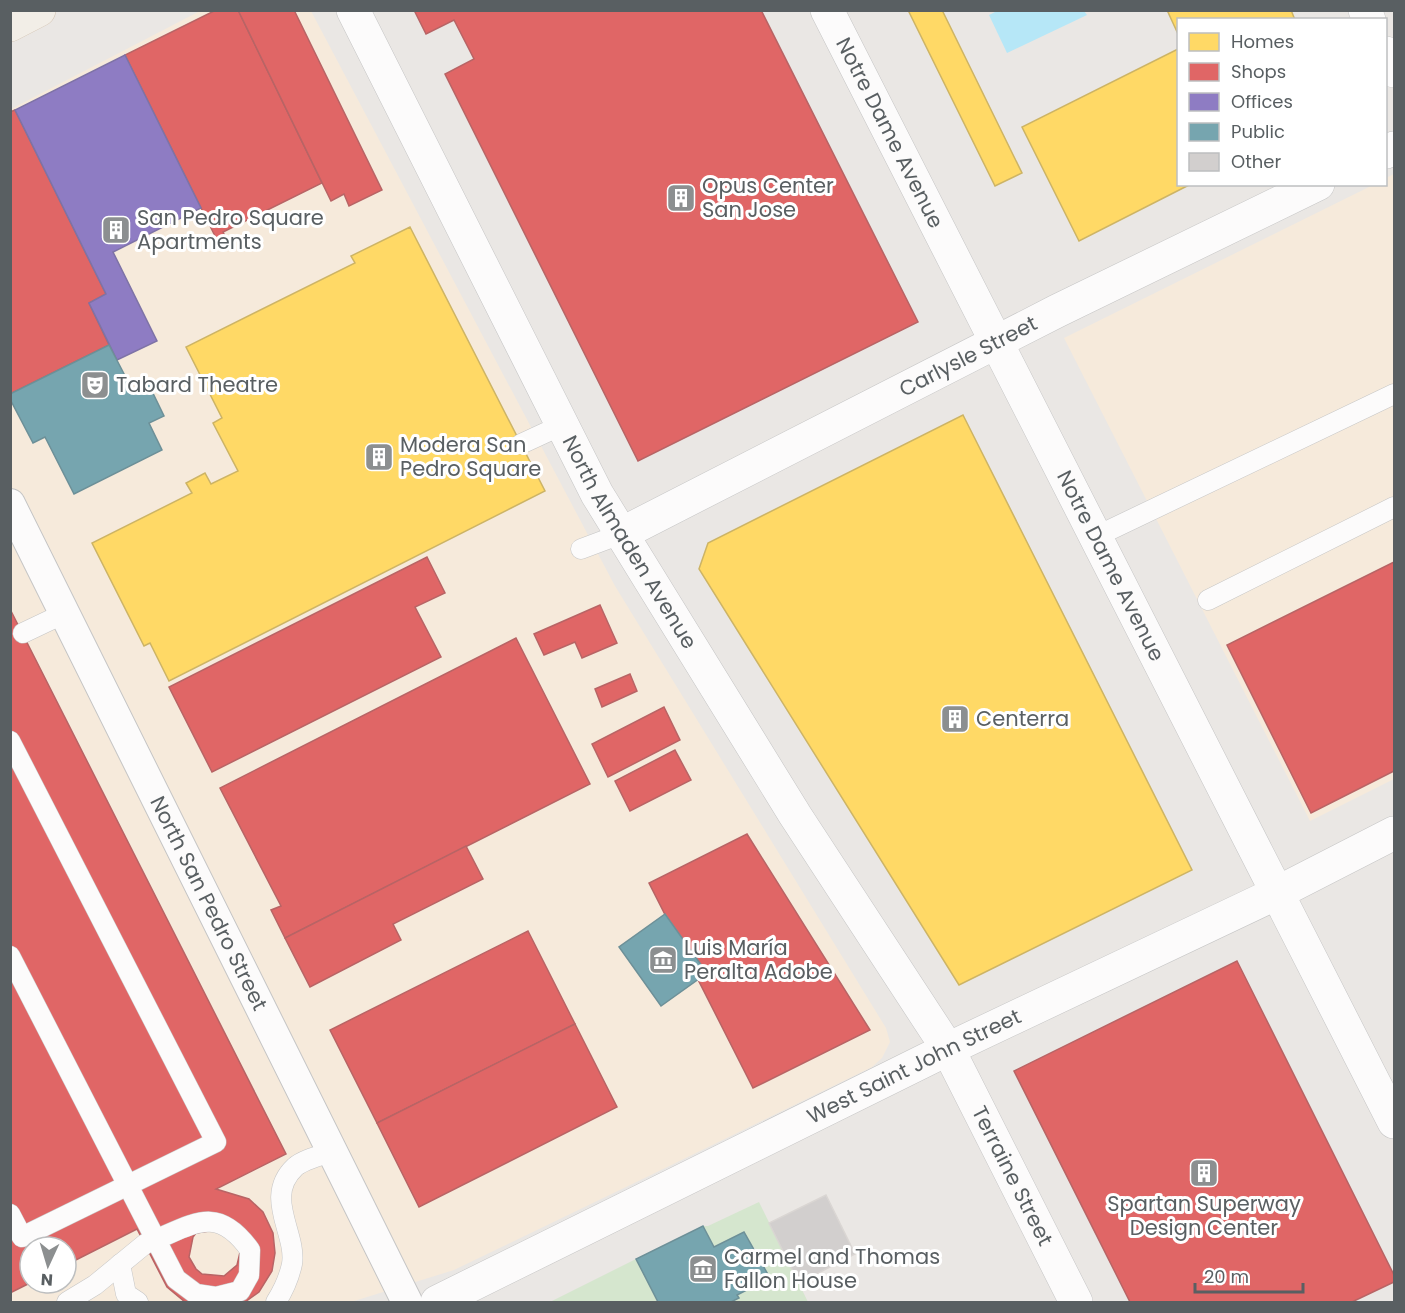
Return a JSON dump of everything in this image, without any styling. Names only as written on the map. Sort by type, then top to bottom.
[{"type":"main road","points":[[10,25],[39,10]]},
{"type":"street","name":"North Almaden Avenue","points":[[353,10],[562,425],[621,534],[795,816],[948,1049]]},
{"type":"street","name":"Notre Dame Avenue","points":[[827,10],[1095,537],[1279,892],[1300,941],[1395,1122]]},
{"type":"street","points":[[1387,55],[1395,71]]},
{"type":"street","name":"Carlysle Street","points":[[621,534],[997,342],[1314,186]]},
{"type":"street","name":"North San Pedro Street","points":[[10,504],[334,1151],[407,1302]]},
{"type":"street","name":"West Saint John Street","points":[[437,1302],[948,1049],[1279,892],[1395,832]]},
{"type":"street","name":"Terraine Street","points":[[948,1049],[1076,1302]]},
{"type":"lane","points":[[1095,537],[1395,394]]},
{"type":"lane","points":[[521,444],[562,425]]},
{"type":"lane","points":[[1208,600],[1395,507]]},
{"type":"lane","points":[[582,549],[621,534]]},
{"type":"lane","points":[[23,633],[65,613]]},
{"type":"lane","points":[[10,741],[216,1142],[22,1237],[10,1214]]},
{"type":"lane","points":[[10,956],[154,1237],[159,1248],[176,1279],[196,1294],[216,1297],[240,1291],[249,1275],[250,1250],[237,1232],[220,1222],[198,1222],[159,1238],[150,1242],[145,1244],[95,1286],[67,1302]]},
{"type":"lane","points":[[276,1302],[283,1290],[292,1263],[291,1246],[283,1221],[281,1201],[286,1182],[296,1167],[334,1151]]},
{"type":"lane","points":[[120,1264],[126,1294],[138,1302]]},
{"type":"shaded area","points":[[200,11],[311,11],[615,586],[886,1028],[890,1042],[882,1058],[872,1067],[454,1270],[351,1302],[11,1302],[11,109]]},
{"type":"shaded area","points":[[1394,174],[1394,779],[1310,821],[1064,338],[1371,186],[1387,186],[1387,178]]},
{"type":"green space","points":[[759,1202],[808,1302],[731,1302],[739,1298],[737,1295],[770,1278],[755,1248],[714,1247],[703,1226],[708,1226]]},
{"type":"green space","points":[[636,1259],[658,1302],[550,1302]]},
{"type":"water","points":[[999,10],[1084,11],[1087,15],[1007,53],[989,15]]},
{"type":"building: Homes","points":[[908,10],[942,10],[1022,173],[995,186]]},
{"type":"building: Homes","points":[[1167,10],[1291,10],[1294,18],[1177,18],[1177,32]]},
{"type":"building: Homes","points":[[1177,50],[1177,186],[1187,186],[1079,241],[1022,127]]},
{"type":"building: Homes","name":"Modera San Pedro Square","points":[[410,227],[545,491],[169,681],[150,643],[144,646],[92,543],[192,493],[186,483],[205,473],[211,484],[238,471],[213,423],[222,418],[186,347],[355,263],[351,256]]},
{"type":"building: Homes","name":"Centerra","points":[[963,415],[1192,870],[959,985],[699,569],[708,543]]},
{"type":"building: Shops","points":[[216,10],[238,10],[322,183],[223,232],[227,240],[219,244],[125,55]]},
{"type":"building: Shops","points":[[238,10],[294,10],[382,190],[349,206],[344,194],[331,201]]},
{"type":"building: Shops","name":"Opus Center San Jose","points":[[414,10],[761,10],[918,322],[638,461],[445,74],[474,59],[454,20],[426,34]]},
{"type":"building: Shops","points":[[15,110],[106,294],[89,303],[109,345],[10,394],[10,112]]},
{"type":"building: Shops","points":[[427,557],[445,593],[415,607],[441,657],[212,772],[169,687]]},
{"type":"building: Shops","points":[[1394,562],[1394,771],[1311,813],[1227,645]]},
{"type":"building: Shops","points":[[600,605],[617,643],[582,658],[575,642],[544,655],[534,634]]},
{"type":"building: Shops","points":[[10,609],[286,1154],[216,1189],[249,1199],[263,1212],[273,1233],[275,1253],[272,1271],[259,1292],[245,1302],[185,1302],[167,1287],[137,1229],[78,1259],[78,1235],[18,1235],[18,1289],[10,1293]],"holes":[[[228,1228],[241,1248],[237,1265],[224,1276],[202,1274],[189,1257],[193,1237],[196,1233]]]},
{"type":"building: Shops","points":[[516,638],[590,784],[285,938],[271,910],[281,906],[220,788]]},
{"type":"building: Shops","points":[[630,674],[637,691],[602,707],[595,689]]},
{"type":"building: Shops","points":[[664,707],[680,740],[608,777],[592,744]]},
{"type":"building: Shops","points":[[675,750],[691,780],[630,811],[615,781]]},
{"type":"building: Shops","points":[[747,834],[870,1030],[753,1088],[649,883]]},
{"type":"building: Shops","points":[[466,846],[483,879],[393,924],[401,940],[310,987],[285,938]]},
{"type":"building: Shops","points":[[528,931],[575,1024],[377,1123],[330,1030]]},
{"type":"building: Shops","name":"Spartan Superway Design Center","points":[[1237,961],[1394,1275],[1394,1282],[1352,1302],[1130,1302],[1014,1071]]},
{"type":"building: Shops","points":[[575,1024],[617,1107],[419,1207],[377,1123]]},
{"type":"building: Offices","name":"San Pedro Square Apartments","points":[[125,55],[201,208],[113,252],[157,341],[117,360],[89,303],[106,294],[15,110]]},
{"type":"building: Public","points":[[109,345],[133,391],[148,383],[164,416],[149,423],[162,450],[74,494],[45,437],[33,443],[10,399],[10,394]]},
{"type":"building: Public","name":"Luis María Peralta Adobe","points":[[665,914],[707,973],[661,1006],[619,947]]},
{"type":"building: Public","name":"Carmel and Thomas Fallon House","points":[[703,1226],[714,1247],[744,1232],[770,1278],[737,1295],[739,1298],[731,1302],[658,1302],[636,1259]]},
{"type":"building: Other","points":[[826,1195],[855,1254],[799,1283],[769,1223]]},
{"type":"place","name":"Opus Center San Jose","points":[[681,198]]},
{"type":"place","name":"San Pedro Square Apartments","points":[[116,230]]},
{"type":"place","name":"Tabard Theatre","points":[[95,385]]},
{"type":"place","name":"Modera San Pedro Square","points":[[379,457]]},
{"type":"place","name":"Centerra","points":[[955,719]]},
{"type":"place","name":"Luis María Peralta Adobe","points":[[663,960]]},
{"type":"place","name":"Spartan Superway Design Center","points":[[1204,1173]]},
{"type":"place","name":"Carmel and Thomas Fallon House","points":[[703,1269]]}]
